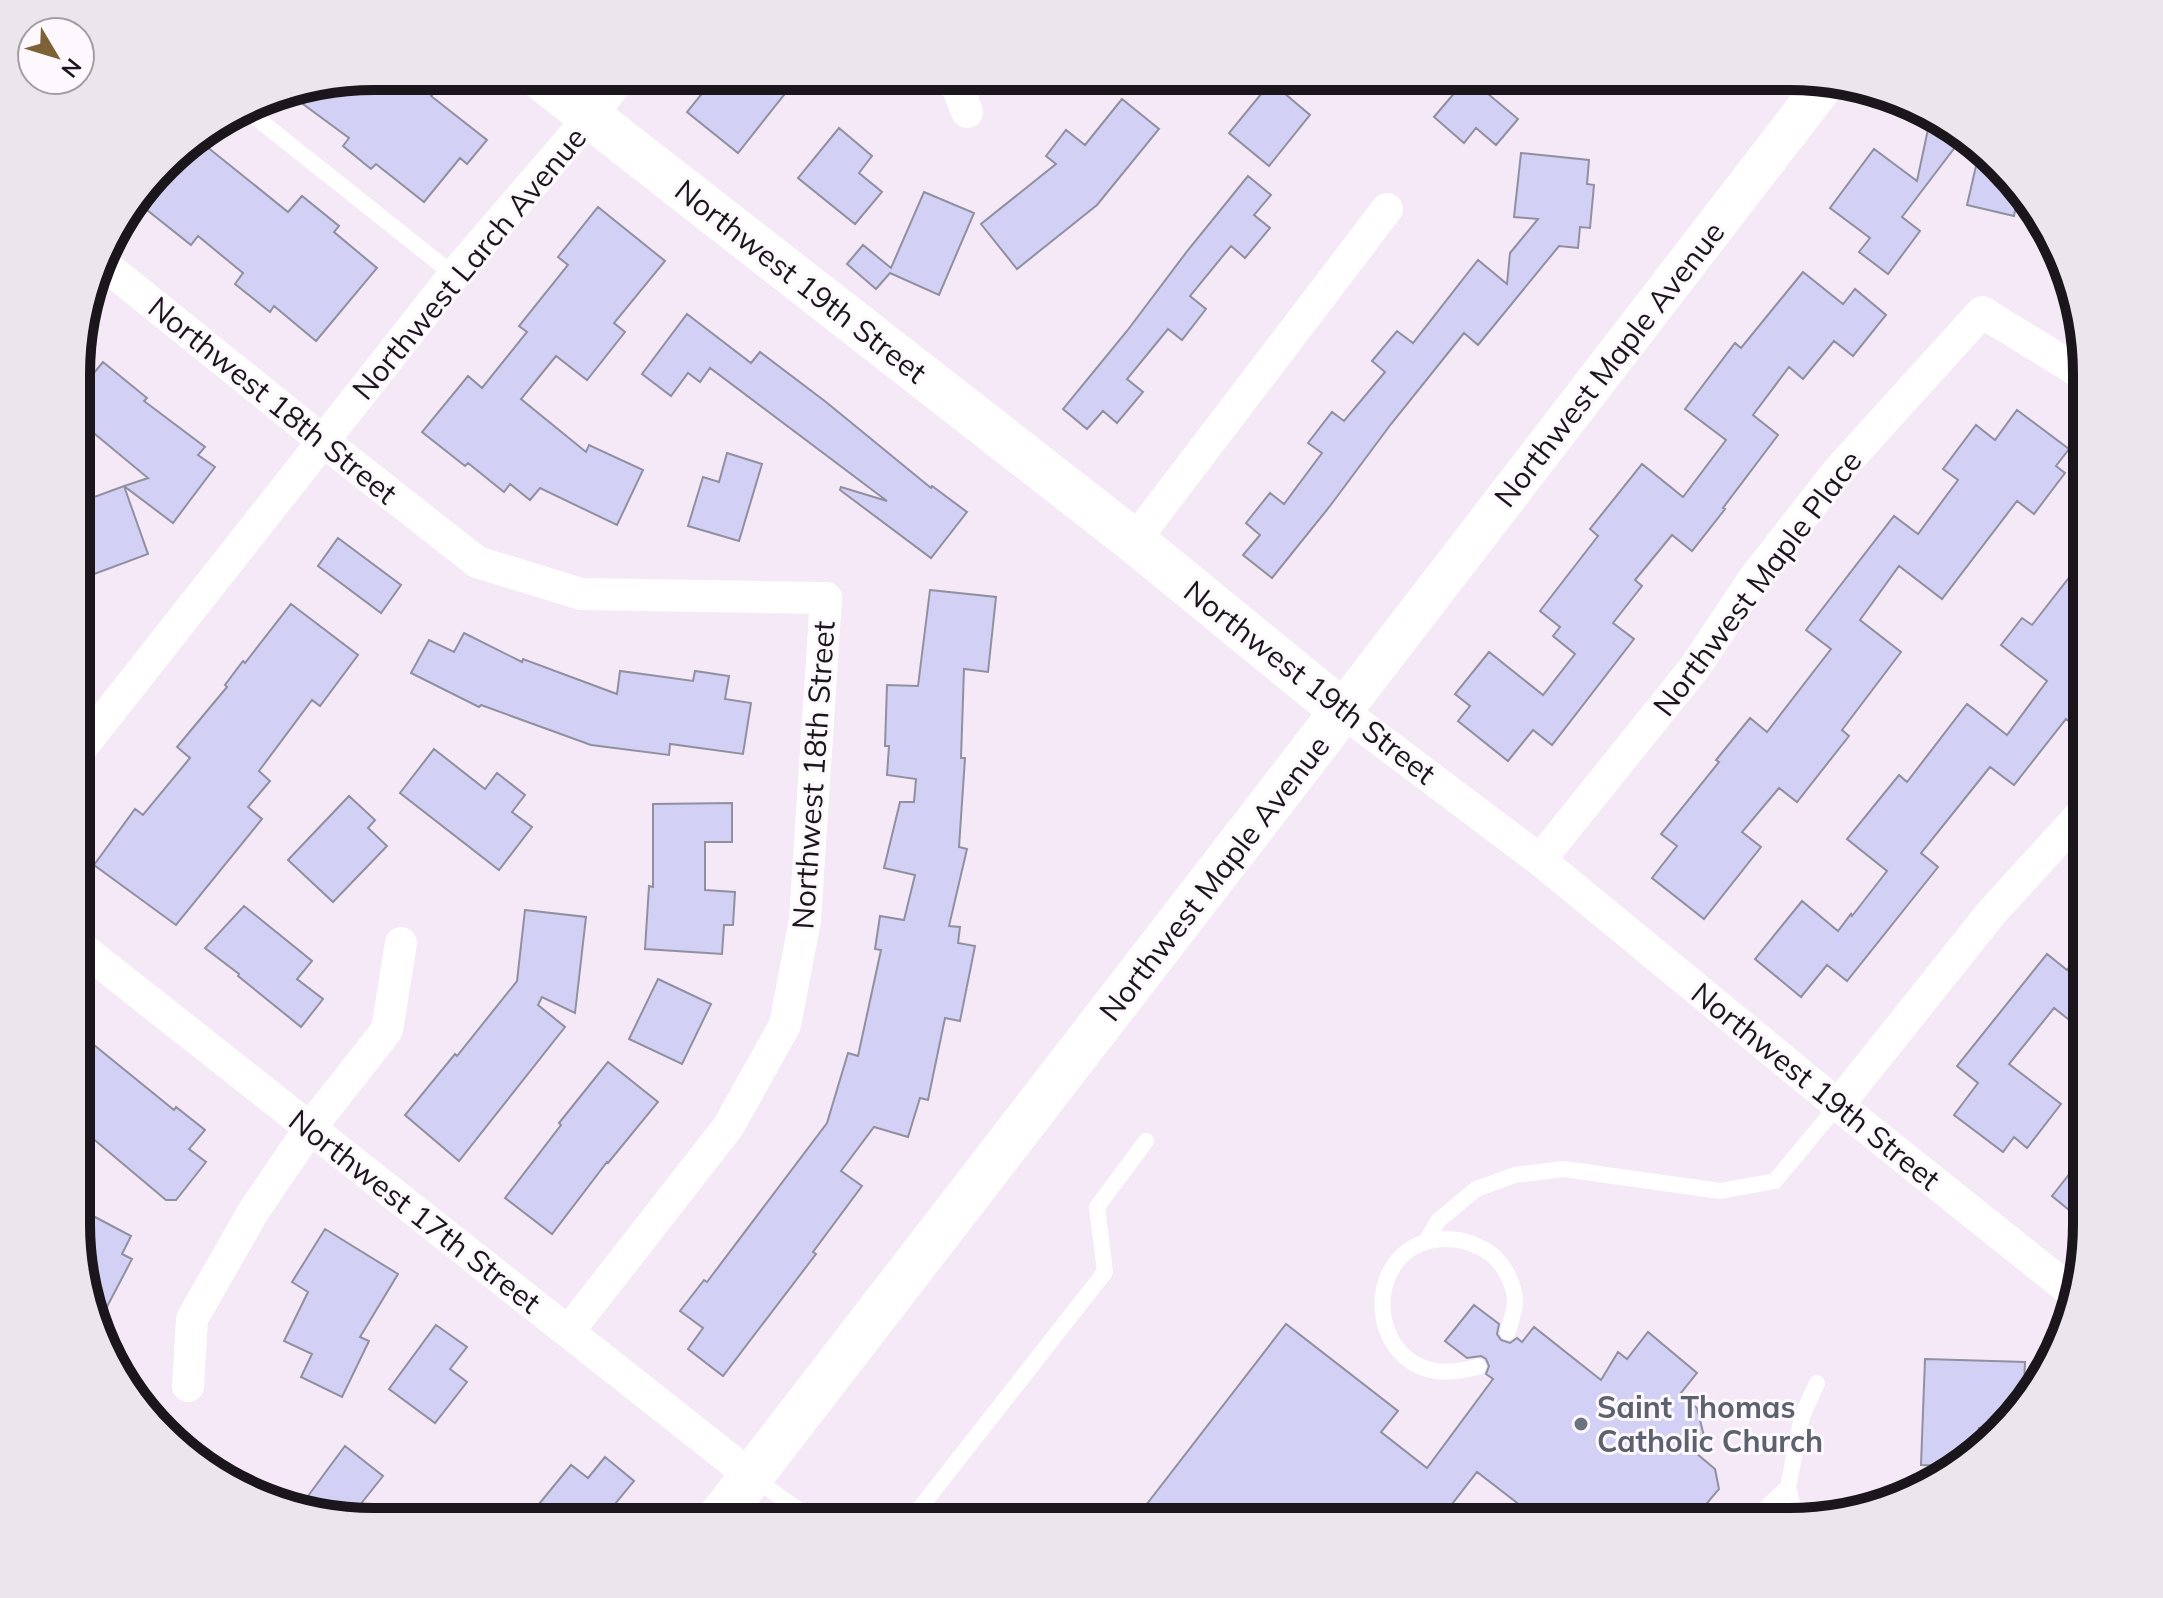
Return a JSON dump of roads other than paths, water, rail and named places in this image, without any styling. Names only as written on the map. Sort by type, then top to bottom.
[{"type":"main road","name":"Northwest 19th Street","points":[[556,90],[1134,541],[1342,711]]},
{"type":"main road","name":"Northwest Maple Avenue","points":[[727,1507],[1342,711]]},
{"type":"street","name":"Northwest Larch Avenue","points":[[90,736],[454,275],[611,90]]},
{"type":"street","points":[[959,90],[967,112]]},
{"type":"street","name":"Northwest Maple Avenue","points":[[1342,711],[1819,92]]},
{"type":"street","points":[[1134,541],[1387,209]]},
{"type":"street","name":"Northwest 18th Street","points":[[110,269],[477,562],[581,594],[826,598],[805,920],[785,1025],[728,1127],[568,1332]]},
{"type":"street","name":"Northwest Maple Place","points":[[1540,860],[1695,667],[1755,577],[1838,471],[1982,312],[2072,367]]},
{"type":"street","name":"Northwest 19th Street","points":[[1342,711],[1540,860],[2066,1287]]},
{"type":"street","points":[[1838,1105],[1992,912],[2073,824]]},
{"type":"street","points":[[188,1386],[192,1319],[253,1212],[310,1128],[387,1030],[401,943]]},
{"type":"street","name":"Northwest 17th Street","points":[[91,955],[751,1476]]},
{"type":"lane","points":[[254,116],[454,275]]},
{"type":"lane","points":[[1426,1242],[1438,1221],[1476,1189],[1515,1175],[1564,1169],[1720,1191],[1775,1181],[1838,1105]]},
{"type":"lane","points":[[920,1507],[1105,1272],[1097,1207],[1146,1141]]},
{"type":"lane","points":[[1478,1367],[1458,1372],[1434,1371],[1412,1363],[1395,1347],[1383,1320],[1382,1293],[1390,1271],[1405,1253],[1426,1242],[1448,1238],[1479,1245],[1497,1260],[1510,1279],[1515,1302],[1508,1332]]},
{"type":"lane","points":[[1793,1508],[1788,1487],[1802,1416],[1817,1383]]},
{"type":"lane","points":[[751,1476],[795,1507]]},
{"type":"lane","points":[[1766,1508],[1788,1487]]},
{"type":"place","name":"Saint Thomas Catholic Church","points":[[1581,1424]]}]
